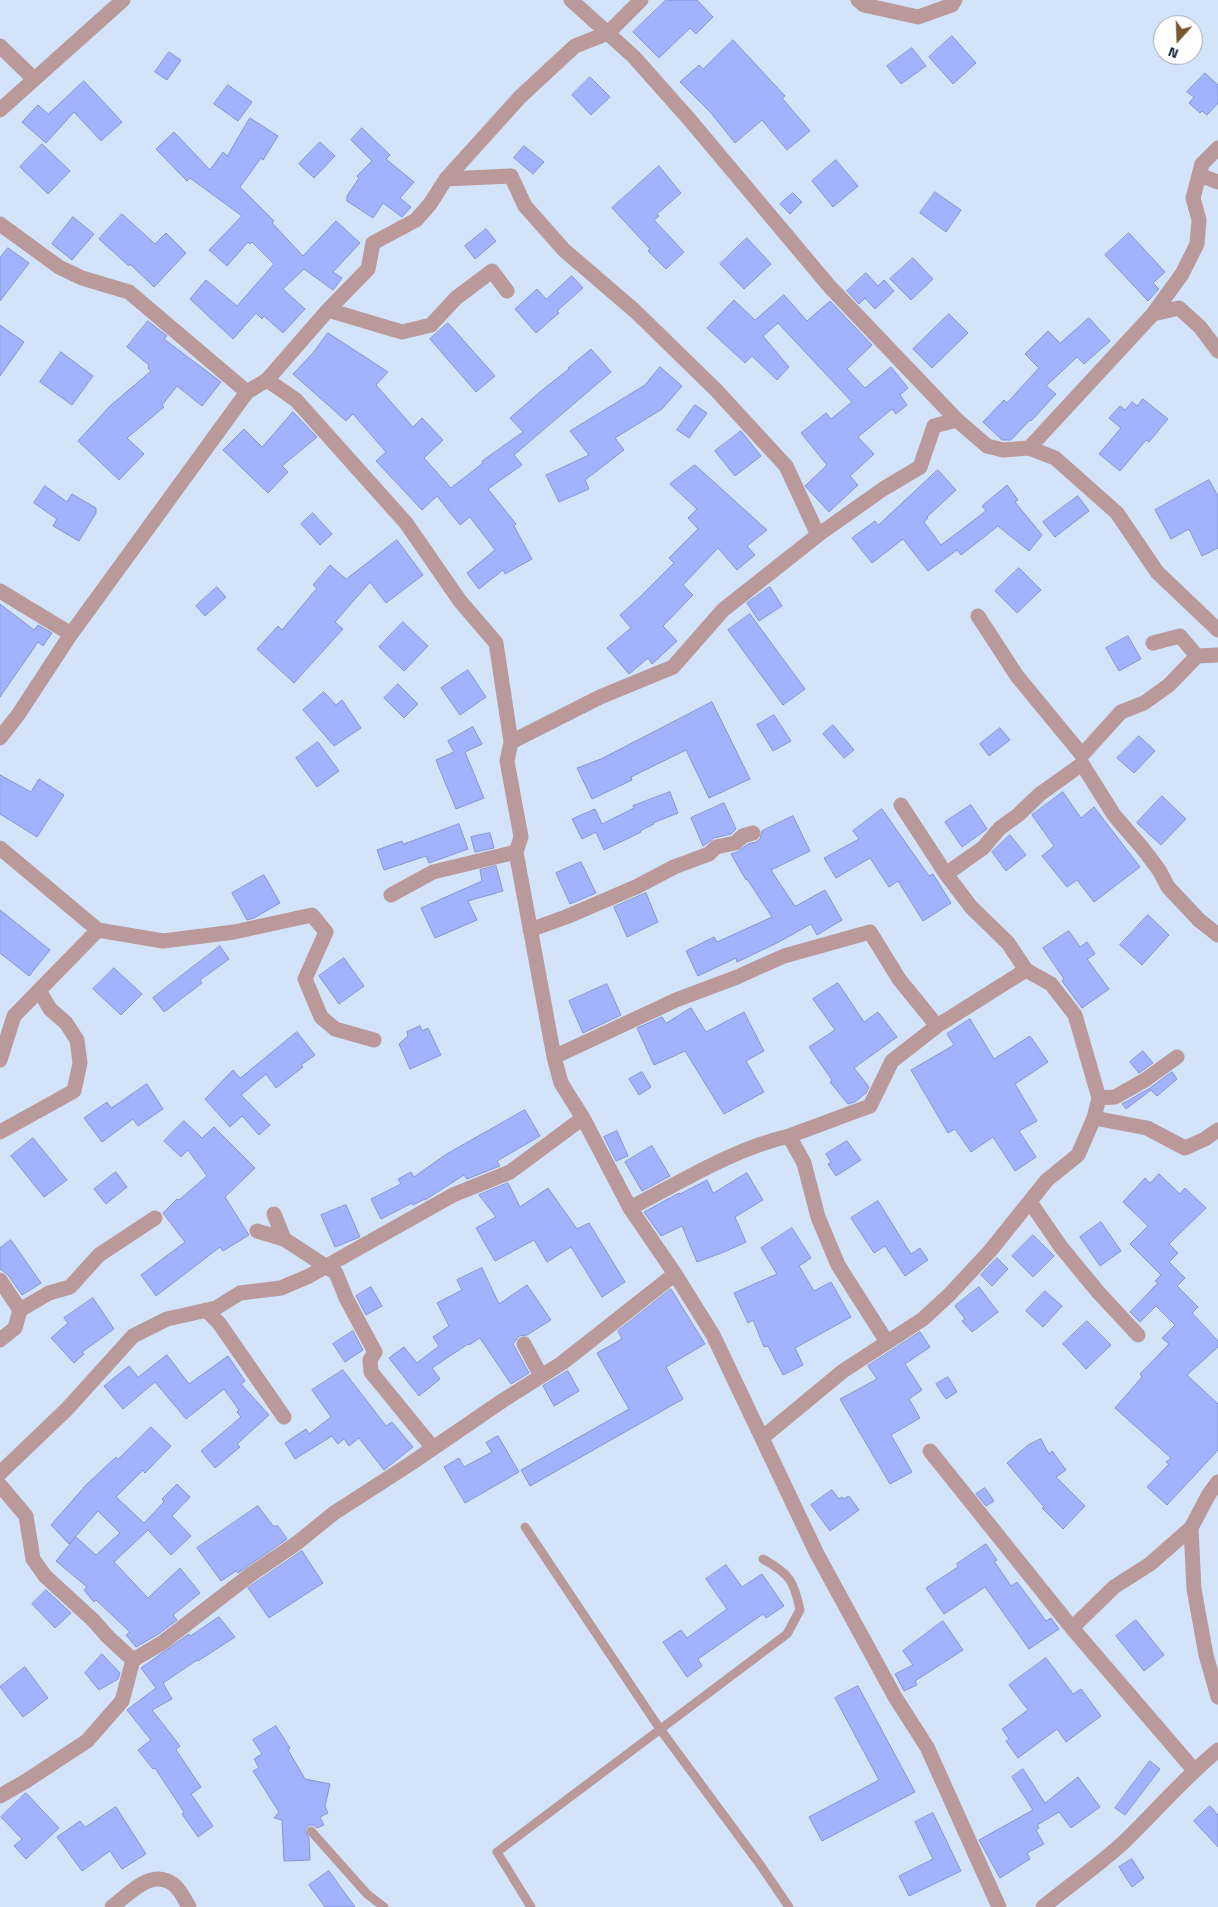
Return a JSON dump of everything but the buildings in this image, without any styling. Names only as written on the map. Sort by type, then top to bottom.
[{"type":"street","points":[[0,110],[123,0]]},
{"type":"street","points":[[572,0],[634,57],[830,286],[957,420],[986,446],[1003,450],[1029,448],[1056,458],[1117,513],[1157,572],[1218,630]]},
{"type":"street","points":[[0,738],[18,715],[71,634],[247,392],[267,380],[328,310],[368,269],[373,243],[416,220],[430,204],[446,179],[520,97],[575,46],[608,33],[641,0]]},
{"type":"street","points":[[858,0],[864,5],[918,17],[952,5],[955,0]]},
{"type":"street","points":[[0,46],[34,79]]},
{"type":"street","points":[[1029,448],[1153,314],[1182,274],[1197,244],[1199,220],[1193,198],[1202,164],[1218,148]]},
{"type":"street","points":[[1199,175],[1218,182]]},
{"type":"street","points":[[446,179],[511,176],[525,206],[564,250],[636,311],[716,390],[786,466],[818,535]]},
{"type":"street","points":[[0,224],[59,267],[82,278],[129,292],[247,392]]},
{"type":"street","points":[[328,310],[402,332],[431,325],[456,298],[492,271],[507,291]]},
{"type":"street","points":[[1153,314],[1179,308],[1200,327],[1218,351]]},
{"type":"street","points":[[267,380],[296,400],[400,516],[460,601],[496,643],[511,742],[508,760],[521,838],[516,852],[554,1057],[561,1082],[583,1118],[630,1208],[675,1274],[713,1335],[817,1554],[896,1697],[927,1747],[999,1907]]},
{"type":"street","points":[[511,742],[600,697],[673,667],[722,610],[818,535],[883,489],[920,467],[934,426],[957,420]]},
{"type":"street","points":[[0,591],[71,634]]},
{"type":"street","points":[[978,616],[1017,676],[1082,759],[1114,815],[1144,850],[1159,870],[1168,887],[1199,920],[1218,935]]},
{"type":"street","points":[[1153,643],[1180,636],[1197,656]]},
{"type":"street","points":[[946,874],[983,848],[1000,828],[1018,815],[1082,759],[1121,712],[1144,703],[1169,685],[1197,656],[1218,655]]},
{"type":"street","points":[[762,1438],[843,1371],[923,1319],[949,1295],[990,1251],[1047,1180],[1078,1155],[1094,1118],[1099,1098],[1074,1016],[1051,984],[1026,970],[1008,943],[971,907],[946,874],[901,805]]},
{"type":"street","points":[[530,930],[636,887],[674,866],[709,854],[716,847],[736,843],[743,836],[753,833]]},
{"type":"street","points":[[0,848],[98,930],[163,941],[234,932],[312,915],[326,932],[305,980],[321,1017],[335,1029],[374,1040]]},
{"type":"street","points":[[391,895],[433,872],[516,852]]},
{"type":"street","points":[[0,1060],[14,1016],[98,930]]},
{"type":"street","points":[[554,1057],[668,1003],[737,977],[775,959],[870,932],[899,979],[937,1026]]},
{"type":"street","points":[[630,1208],[764,1141],[789,1136],[870,1106],[892,1061],[937,1026],[1026,970]]},
{"type":"street","points":[[0,1132],[74,1091],[80,1063],[77,1040],[66,1023],[50,1009],[39,990]]},
{"type":"street","points":[[1099,1098],[1115,1097],[1146,1080],[1177,1057]]},
{"type":"street","points":[[0,1473],[66,1409],[133,1336],[167,1318],[216,1308],[240,1293],[281,1288],[453,1195],[510,1172],[583,1118]]},
{"type":"street","points":[[1094,1118],[1147,1128],[1185,1148],[1205,1139],[1218,1130]]},
{"type":"street","points":[[789,1136],[804,1163],[818,1217],[838,1265],[886,1342]]},
{"type":"street","points":[[1030,1202],[1061,1247],[1098,1292],[1138,1335]]},
{"type":"street","points":[[274,1214],[284,1239]]},
{"type":"street","points":[[0,1340],[15,1328],[20,1310],[49,1293],[70,1286],[99,1255],[155,1218]]},
{"type":"street","points":[[257,1231],[284,1239],[336,1273],[346,1298],[375,1352],[370,1360],[371,1372],[433,1448]]},
{"type":"street","points":[[0,1796],[87,1741],[122,1700],[133,1660],[162,1642],[250,1575],[297,1543],[334,1513],[562,1363],[675,1274]]},
{"type":"street","points":[[0,1280],[20,1310]]},
{"type":"street","points":[[206,1310],[219,1323],[284,1417]]},
{"type":"street","points":[[524,1344],[541,1376]]},
{"type":"street","points":[[930,1451],[1072,1628],[1194,1770]]},
{"type":"street","points":[[1072,1628],[1114,1587],[1150,1564],[1191,1528],[1209,1494],[1218,1482]]},
{"type":"street","points":[[0,1485],[26,1516],[33,1559],[45,1576],[133,1660]]},
{"type":"street","points":[[1191,1528],[1194,1590],[1206,1655],[1218,1696]]},
{"type":"street","points":[[1043,1907],[1122,1844],[1169,1798],[1194,1770],[1218,1750]]},
{"type":"street","points":[[112,1907],[149,1879],[161,1878],[175,1885],[189,1907]]},
{"type":"lane","points":[[525,1526],[660,1729],[789,1907]]},
{"type":"lane","points":[[530,1906],[497,1852],[786,1634],[800,1610],[796,1588],[781,1569],[763,1559]]},
{"type":"lane","points":[[312,1831],[368,1894],[384,1907]]}]
